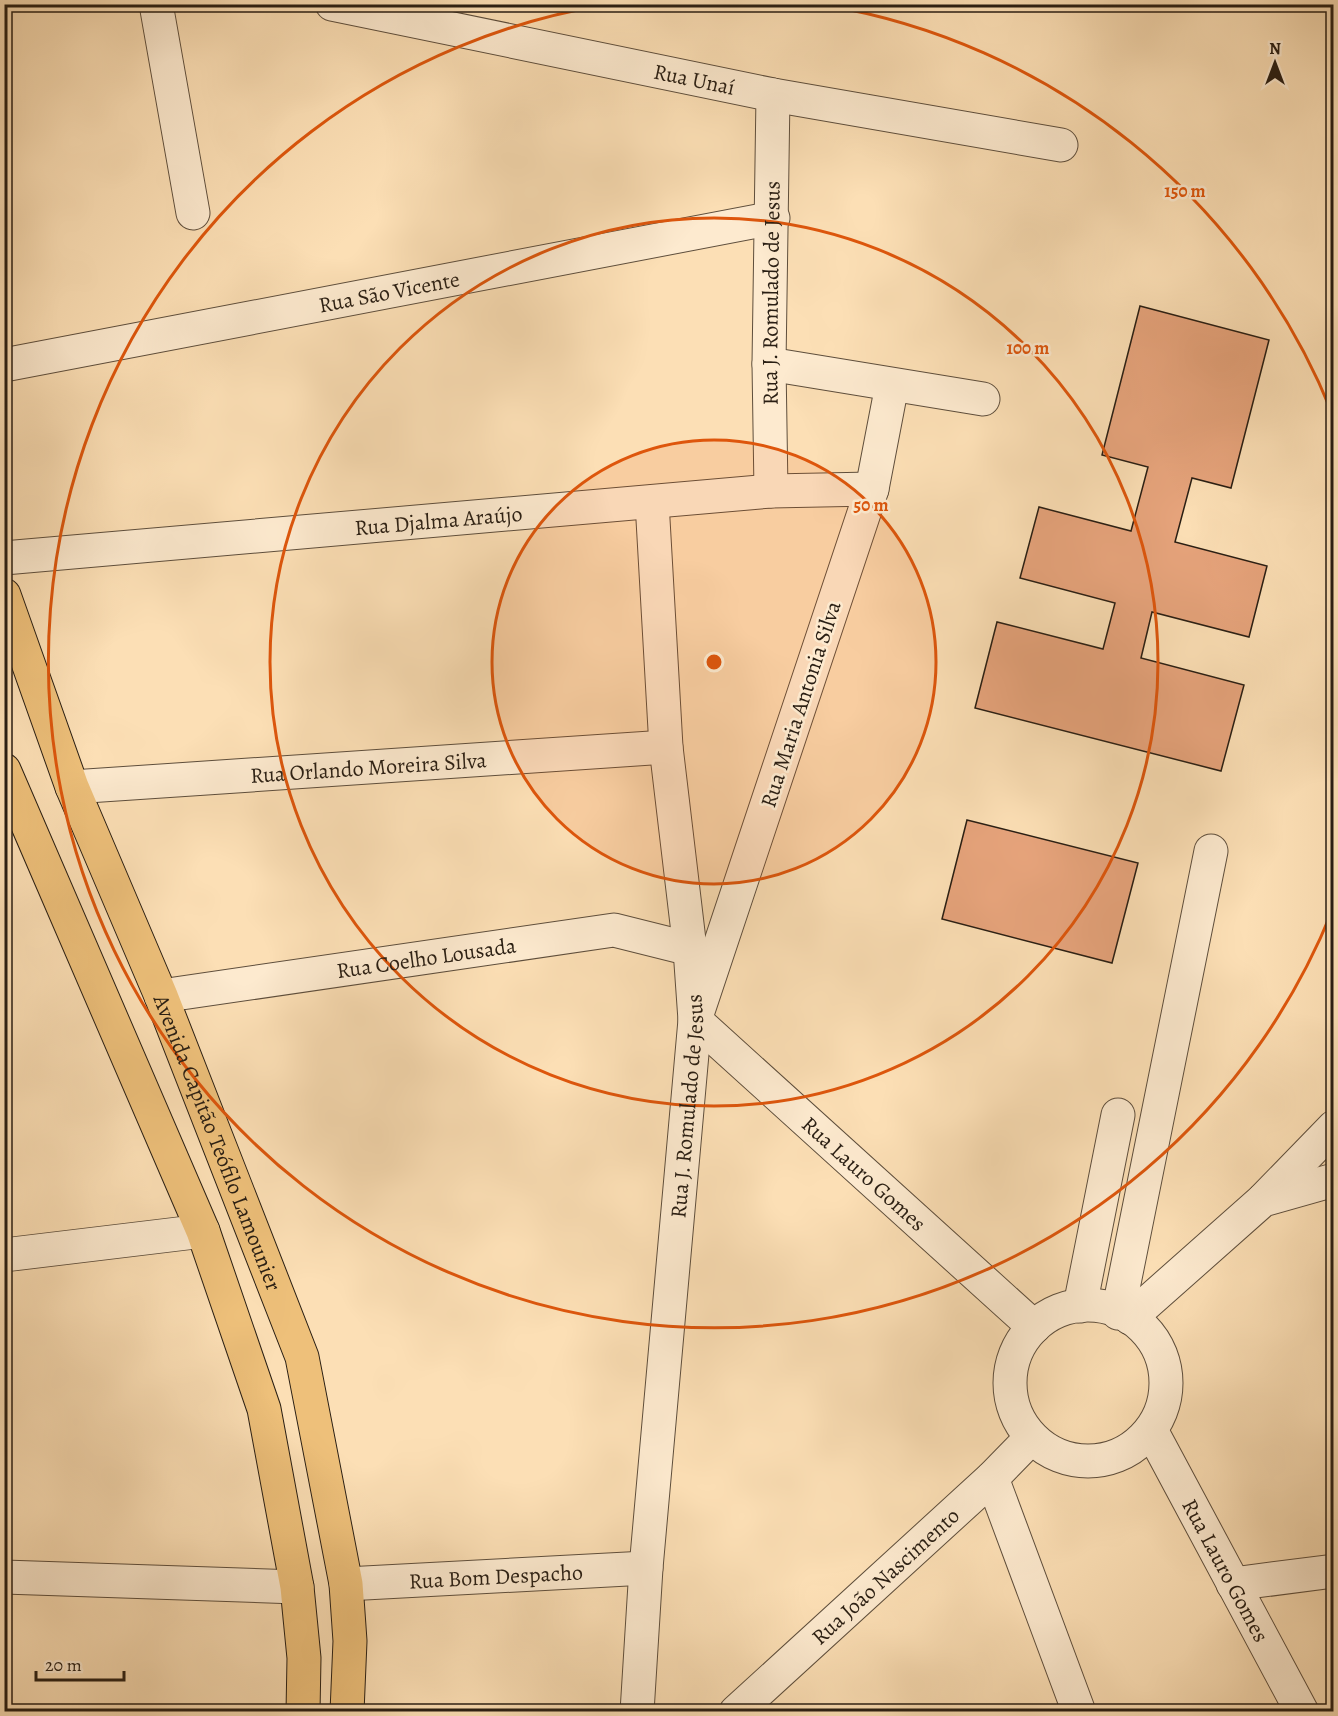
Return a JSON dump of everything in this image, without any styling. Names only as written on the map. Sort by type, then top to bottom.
[{"type":"main road","name":"Avenida Capitão Teófilo Lamounier","points":[[7,608],[72,787],[161,996],[302,1357],[346,1584],[350,1641],[347,1712]]},
{"type":"main road","name":"Avenida Capitão Teófilo Lamounier","points":[[4,770],[13,814],[203,1231],[264,1408],[297,1587],[304,1658],[303,1712]]},
{"type":"street","points":[[156,4],[194,213]]},
{"type":"street","name":"Rua Unaí","points":[[332,4],[773,95],[1061,145]]},
{"type":"street","name":"Rua J. Romulado de Jesus","points":[[771,491],[769,364],[773,218],[773,95]]},
{"type":"street","name":"Rua São Vicente","points":[[4,365],[773,218]]},
{"type":"street","points":[[769,364],[983,399]]},
{"type":"street","name":"Rua Maria Antonia Silva","points":[[695,1020],[872,489],[892,384]]},
{"type":"street","name":"Rua Djalma Araújo","points":[[4,558],[771,491],[872,489]]},
{"type":"street","name":"Rua J. Romulado de Jesus","points":[[637,1712],[645,1568],[695,1020],[690,949],[666,747],[652,502]]},
{"type":"street","name":"Rua Orlando Moreira Silva","points":[[72,787],[666,747]]},
{"type":"street","points":[[1124,1315],[1211,851]]},
{"type":"street","name":"Rua Coelho Lousada","points":[[161,996],[614,930],[690,949]]},
{"type":"street","name":"Rua Lauro Gomes","points":[[695,1020],[1034,1327]]},
{"type":"street","points":[[1080,1306],[1118,1115]]},
{"type":"street","points":[[1124,1315],[1263,1200],[1334,1127]]},
{"type":"street","points":[[1263,1200],[1334,1180]]},
{"type":"street","points":[[4,1255],[203,1231]]},
{"type":"street","points":[[1080,1306],[1106,1307],[1124,1315],[1149,1334],[1162,1357],[1165,1374],[1163,1407],[1151,1430],[1131,1449],[1106,1459],[1079,1461],[1053,1453],[1031,1437],[1015,1410],[1010,1394],[1010,1369],[1019,1346],[1034,1327],[1055,1313],[1080,1306]]},
{"type":"street","name":"Rua Lauro Gomes","points":[[1151,1430],[1302,1712]]},
{"type":"street","name":"Rua João Nascimento","points":[[736,1712],[992,1478],[1031,1437]]},
{"type":"street","points":[[992,1478],[1079,1712]]},
{"type":"street","name":"Rua Bom Despacho","points":[[346,1584],[645,1568]]},
{"type":"street","points":[[1233,1584],[1334,1571]]},
{"type":"street","points":[[4,1577],[297,1587]]},
{"type":"building","points":[[1140,306],[1269,340],[1231,488],[1192,478],[1175,542],[1267,566],[1249,637],[1152,612],[1141,658],[1244,685],[1221,771],[975,708],[997,622],[1103,649],[1115,603],[1020,578],[1039,507],[1131,531],[1148,467],[1102,455]]},
{"type":"building","points":[[967,820],[1138,863],[1112,963],[942,919]]}]
